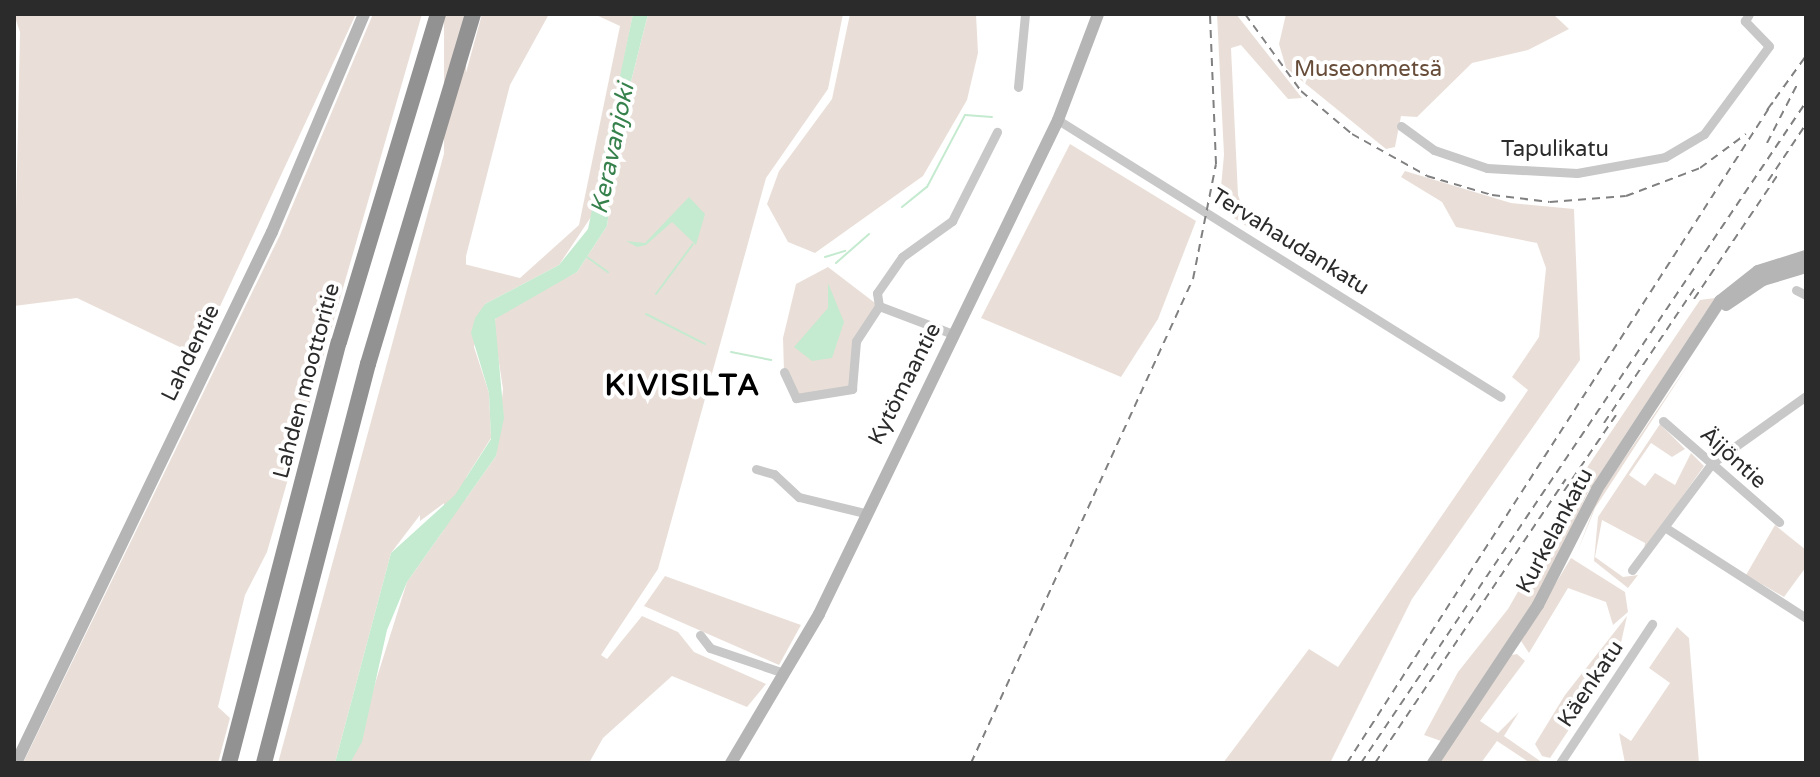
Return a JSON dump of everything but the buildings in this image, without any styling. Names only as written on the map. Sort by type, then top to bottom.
[{"type":"highway","name":"Lahden moottoritie","points":[[229,763],[339,342],[438,14]]},
{"type":"highway","points":[[264,763],[368,364],[473,14]]},
{"type":"street","name":"Lahdentie","points":[[16,763],[41,703],[272,232],[364,14]]},
{"type":"street","points":[[1018,87],[1025,14]]},
{"type":"street","name":"Kytömaantie","points":[[731,763],[784,673],[1058,120],[1098,14]]},
{"type":"street","name":"Tapulikatu","points":[[1401,126],[1434,150],[1487,168],[1589,172],[1665,157],[1704,134],[1769,46],[1745,21],[1749,14]]},
{"type":"street","name":"Tervahaudankatu","points":[[1058,120],[1501,397]]},
{"type":"street","points":[[784,372],[796,398],[852,389],[856,341],[879,306],[877,293],[902,257],[952,221],[997,132]]},
{"type":"street","name":"Kurkelankatu","points":[[1433,763],[1548,589],[1597,489],[1736,284],[1806,256]]},
{"type":"street","name":"Kurkelankatu","points":[[1712,318],[1754,284],[1806,267]]},
{"type":"street","points":[[879,306],[953,334]]},
{"type":"street","points":[[1632,570],[1712,463],[1806,396]]},
{"type":"street","name":"Äijöntie","points":[[1663,421],[1779,522]]},
{"type":"street","points":[[756,469],[774,474],[799,497],[864,513]]},
{"type":"street","points":[[1666,528],[1806,618]]},
{"type":"street","name":"Käenkatu","points":[[1560,763],[1652,624]]},
{"type":"street","points":[[700,635],[710,648],[784,673]]},
{"type":"street","name":"Lahdentie","points":[[14,749],[41,703]]},
{"type":"green space","points":[[14,14],[356,14],[216,315],[186,350],[77,298],[14,306],[20,32]]},
{"type":"green space","points":[[373,14],[422,14],[267,552],[245,595],[218,707],[230,718],[218,763],[23,763],[280,235]]},
{"type":"green space","points":[[444,14],[466,14],[466,553],[444,553]]},
{"type":"green space","points":[[482,14],[549,14],[510,85],[464,264],[520,278],[579,225],[620,26],[594,14],[633,14],[593,214],[559,265],[485,304],[474,347],[489,393],[491,438],[455,495],[420,521],[420,515],[391,553],[335,763],[278,763]]},
{"type":"green space","points":[[648,14],[843,14],[828,89],[766,178],[658,569],[601,655],[607,659],[642,616],[678,632],[694,652],[766,684],[747,707],[672,676],[603,738],[589,763],[350,763],[407,582],[496,456],[503,389],[493,323],[500,312],[577,272],[607,226],[621,121]]},
{"type":"green space","points":[[850,14],[976,14],[978,53],[967,100],[923,176],[815,253],[788,242],[767,204],[779,171],[832,99]]},
{"type":"green space","points":[[1217,14],[1236,14],[1302,98],[1288,99],[1241,45],[1231,48],[1238,195],[1243,209],[1268,225],[1260,235],[1219,208],[1224,155]]},
{"type":"green space","name":"Museonmetsä","points":[[1286,14],[1553,14],[1569,29],[1528,50],[1472,63],[1417,117],[1401,116],[1395,147],[1386,149],[1286,68],[1279,44]]},
{"type":"green space","points":[[1070,144],[1196,221],[1158,319],[1121,377],[981,318]]},
{"type":"green space","points":[[1405,171],[1511,203],[1574,209],[1580,360],[1412,599],[1330,763],[1223,763],[1309,649],[1338,667],[1528,390],[1512,377],[1539,337],[1546,268],[1537,243],[1456,227],[1442,202],[1401,177]]},
{"type":"green space","points":[[828,267],[879,306],[856,341],[852,389],[796,398],[784,372],[783,338],[796,284]]},
{"type":"green space","points":[[1715,298],[1588,492],[1544,587],[1441,741],[1424,735],[1458,672],[1508,609],[1560,519],[1555,515],[1700,300]]},
{"type":"green space","points":[[1690,362],[1595,508],[1577,553],[1598,497]]},
{"type":"green space","points":[[1660,424],[1685,449],[1672,457],[1651,443],[1629,475],[1645,486],[1655,473],[1675,485],[1691,453],[1704,466],[1644,551],[1645,543],[1602,520],[1595,557],[1623,577],[1638,575],[1628,588],[1594,561],[1598,517]]},
{"type":"green space","points":[[1775,525],[1806,550],[1806,567],[1784,597],[1746,575]]},
{"type":"green space","points":[[1571,558],[1625,592],[1628,612],[1613,625],[1606,602],[1568,588],[1529,653],[1521,641]]},
{"type":"green space","points":[[665,576],[801,625],[779,665],[644,606]]},
{"type":"green space","points":[[1627,616],[1618,656],[1550,758],[1542,756],[1535,744],[1565,695]]},
{"type":"green space","points":[[1677,627],[1689,638],[1699,763],[1625,763],[1619,733],[1631,741],[1670,683],[1649,668]]},
{"type":"green space","points":[[1517,654],[1525,661],[1480,721],[1498,733],[1519,712],[1504,736],[1543,763],[1530,763],[1497,741],[1481,763],[1439,763],[1511,655]]},
{"type":"water","name":"Keravanjoki","points":[[633,14],[648,14],[621,121],[607,226],[577,272],[495,319],[504,418],[496,456],[407,582],[387,630],[362,742],[350,763],[335,763],[391,553],[455,495],[491,439],[489,393],[471,333],[475,318],[485,304],[559,265],[588,229]]},
{"type":"water","points":[[689,197],[705,214],[696,245],[672,222],[646,245],[637,247],[626,241],[645,243]]},
{"type":"water","points":[[828,283],[844,322],[832,358],[812,361],[794,347],[828,308]]},
{"type":"waterway","points":[[902,207],[927,187],[965,115],[992,117]]},
{"type":"waterway","points":[[836,263],[869,234]]},
{"type":"waterway","points":[[656,294],[693,244]]},
{"type":"waterway","points":[[825,257],[845,251]]},
{"type":"waterway","points":[[587,257],[608,272]]},
{"type":"waterway","points":[[646,314],[705,344]]},
{"type":"waterway","points":[[731,352],[771,360]]},
{"type":"railway","points":[[971,763],[1193,279],[1216,164],[1210,14]]},
{"type":"railway","points":[[1245,14],[1301,91],[1352,134],[1427,176],[1492,195],[1550,202],[1626,196],[1700,168],[1746,134]]},
{"type":"railway","points":[[1767,110],[1806,56]]},
{"type":"railway","points":[[1767,143],[1798,83]]},
{"type":"railway","points":[[1347,763],[1773,102]]},
{"type":"railway","points":[[1361,763],[1806,102]]},
{"type":"railway","points":[[1768,181],[1806,124]]},
{"type":"railway","points":[[1694,299],[1779,173]]},
{"type":"railway","points":[[1604,423],[1696,286]]},
{"type":"railway","points":[[1564,491],[1616,415]]},
{"type":"railway","points":[[1375,763],[1566,479]]},
{"type":"district","name":"KIVISILTA","points":[[683,386]]}]
